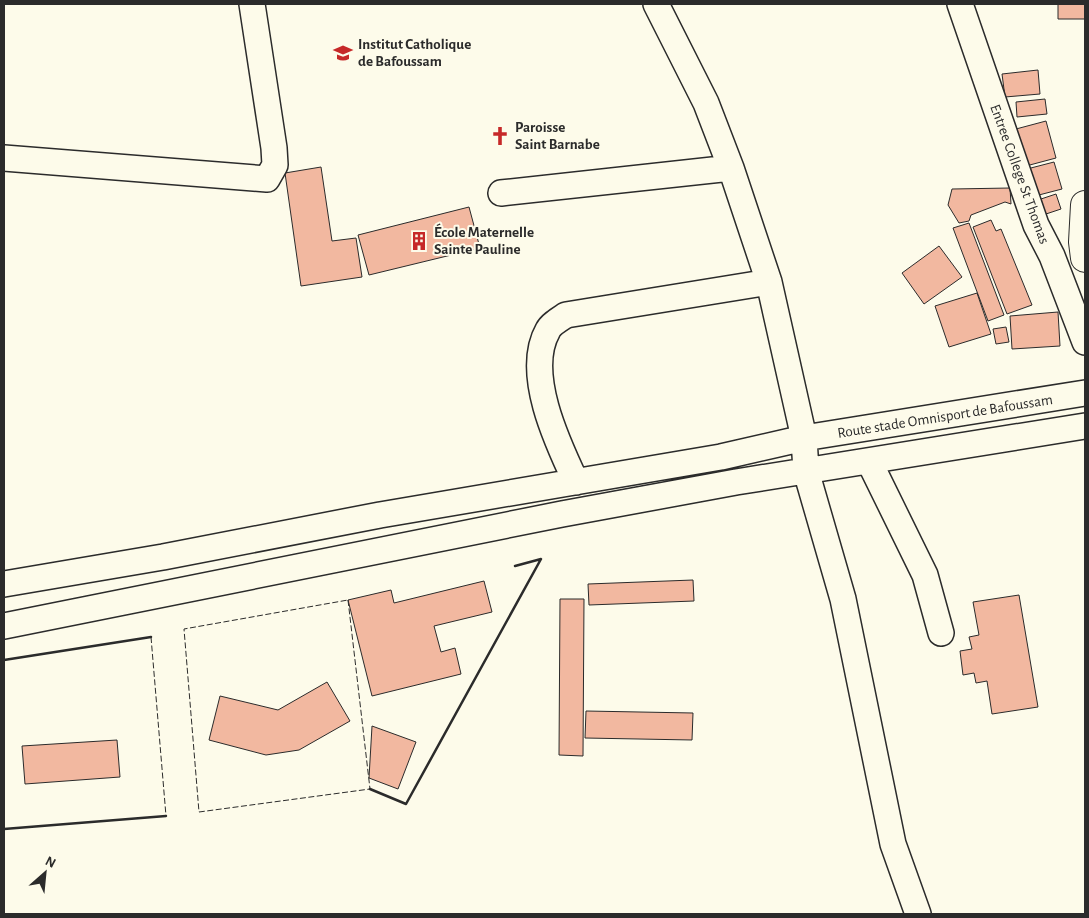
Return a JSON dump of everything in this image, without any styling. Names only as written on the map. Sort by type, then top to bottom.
[{"type":"main road","points":[[1085,206],[1083,242],[1085,258]]},
{"type":"street","points":[[4,158],[267,179],[275,166],[274,148],[252,4]]},
{"type":"street","points":[[656,4],[706,104],[731,168],[769,282],[804,438],[806,471],[843,599],[893,844],[918,914]]},
{"type":"street","name":"Entree College St Thomas","points":[[960,4],[1036,225],[1052,256],[1085,342]]},
{"type":"street","points":[[501,193],[731,168]]},
{"type":"street","points":[[576,482],[560,448],[542,393],[540,347],[549,328],[566,315],[769,282]]},
{"type":"street","name":"Route stade Omnisport de Bafoussam","points":[[4,584],[163,558],[380,515],[721,457],[804,438],[1085,393]]},
{"type":"street","points":[[4,626],[562,514],[806,471],[1085,426]]},
{"type":"street","points":[[869,461],[926,575],[941,633]]},
{"type":"building","points":[[1058,4],[1085,4],[1085,19],[1058,19]]},
{"type":"building","points":[[1038,70],[1040,94],[1005,97],[1002,74]]},
{"type":"building","points":[[1045,99],[1047,114],[1017,117],[1016,102]]},
{"type":"building","points":[[1046,121],[1056,158],[1026,166],[1016,129]]},
{"type":"building","points":[[1054,162],[1062,189],[1035,196],[1027,169]]},
{"type":"building","points":[[321,167],[332,241],[356,238],[362,277],[301,286],[285,173]]},
{"type":"building","points":[[1010,188],[1011,204],[1005,202],[971,215],[969,221],[959,223],[948,205],[952,189]]},
{"type":"building","points":[[1056,194],[1061,209],[1043,215],[1038,200]]},
{"type":"building","name":"École Maternelle Sainte Pauline","points":[[469,207],[480,248],[369,275],[358,235]]},
{"type":"building","points":[[991,220],[996,231],[1001,229],[1032,305],[1007,314],[973,227]]},
{"type":"building","points":[[969,223],[1004,315],[988,321],[953,228]]},
{"type":"building","points":[[939,246],[962,277],[924,304],[902,273]]},
{"type":"building","points":[[977,293],[991,334],[949,347],[935,306]]},
{"type":"building","points":[[1058,312],[1060,346],[1012,349],[1010,316]]},
{"type":"building","points":[[1006,327],[1009,342],[996,344],[993,329]]},
{"type":"building","points":[[693,580],[694,601],[589,605],[588,584]]},
{"type":"building","points":[[484,581],[492,612],[434,626],[441,652],[455,648],[461,674],[372,696],[348,600],[391,590],[394,603]]},
{"type":"building","points":[[1019,595],[1038,707],[992,714],[987,681],[976,683],[974,673],[963,675],[960,651],[972,649],[969,637],[979,635],[973,602]]},
{"type":"building","points":[[560,599],[584,599],[583,756],[559,755]]},
{"type":"building","points":[[327,682],[350,721],[299,750],[266,755],[209,740],[220,696],[278,710]]},
{"type":"building","points":[[586,711],[693,713],[692,740],[585,738]]},
{"type":"building","points":[[372,726],[416,742],[398,789],[369,778]]},
{"type":"building","points":[[117,740],[120,777],[25,784],[22,746]]},
{"type":"fence","points":[[348,600],[370,789],[199,812],[184,629],[348,600]]},
{"type":"fence","points":[[151,637],[166,816]]},
{"type":"wall","points":[[370,789],[406,804],[541,559],[515,566]]},
{"type":"wall","points":[[4,660],[151,637]]},
{"type":"wall","points":[[4,829],[166,816]]},
{"type":"place","name":"Institut Catholique de Bafoussam","points":[[343,53]]},
{"type":"place","name":"Paroisse Saint Barnabe","points":[[500,136]]},
{"type":"place","name":"École Maternelle Sainte Pauline","points":[[419,241]]}]
